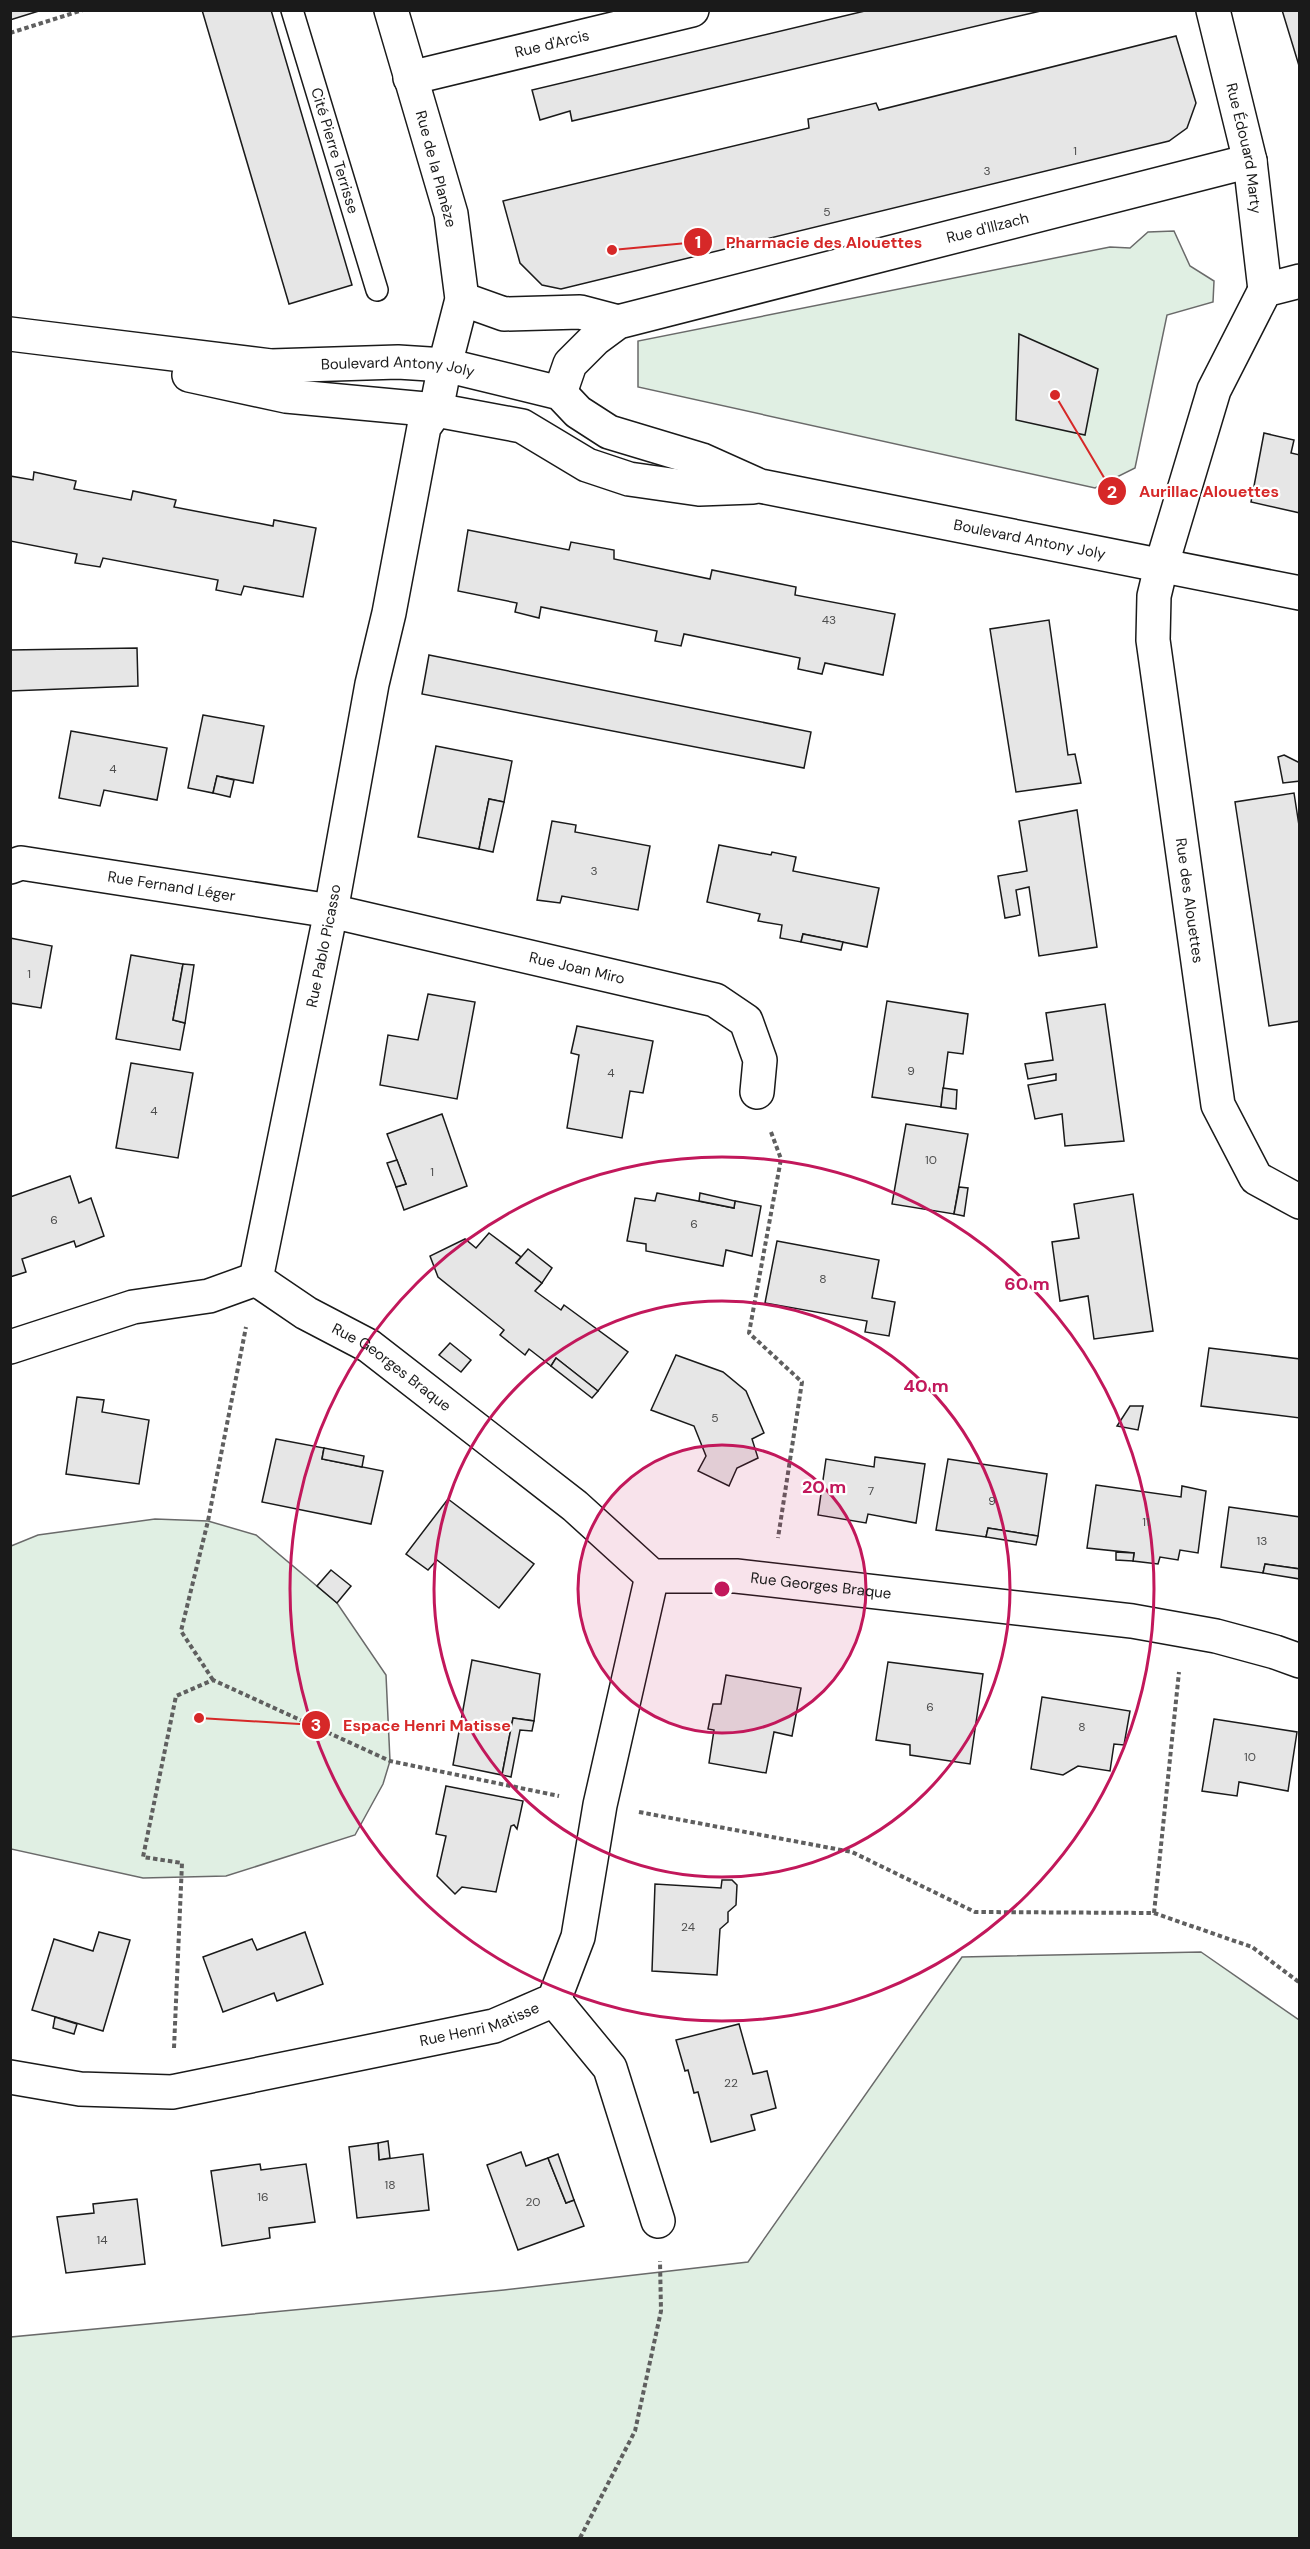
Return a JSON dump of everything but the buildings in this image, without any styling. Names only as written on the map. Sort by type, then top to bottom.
[{"type":"street","name":"Rue de la Planèze","points":[[392,10],[451,214],[462,298],[445,365]]},
{"type":"street","name":"Rue d'Arcis","points":[[410,78],[693,10]]},
{"type":"street","name":"Rue Édouard Marty","points":[[1213,10],[1250,161],[1264,290]]},
{"type":"street","name":"Rue d'Illzach","points":[[560,393],[570,364],[595,339],[618,322],[1250,161]]},
{"type":"street","points":[[1264,290],[1299,281]]},
{"type":"street","name":"Rue des Alouettes","points":[[1264,290],[1214,390],[1161,567],[1154,596],[1153,640],[1218,1105],[1256,1178],[1299,1202]]},
{"type":"street","name":"Rue d'Illzach","points":[[462,298],[504,314],[580,312],[618,322]]},
{"type":"street","name":"Boulevard Antony Joly","points":[[10,335],[286,396],[436,410],[522,426],[587,465],[629,479],[699,489],[760,486]]},
{"type":"street","name":"Boulevard Antony Joly","points":[[10,335],[271,366],[398,362],[445,365],[560,393],[578,412],[609,432],[702,460],[760,486],[1299,593]]},
{"type":"street","name":"Rue Pablo Picasso","points":[[256,1279],[331,911],[372,684],[389,613],[424,427],[436,410],[445,365]]},
{"type":"street","name":"Rue Fernand Léger","points":[[10,867],[21,863],[331,911]]},
{"type":"street","name":"Rue Joan Miro","points":[[331,911],[715,1000],[746,1021],[760,1060],[757,1092]]},
{"type":"street","points":[[10,1347],[134,1307],[209,1296],[256,1279]]},
{"type":"street","name":"Rue Georges Braque","points":[[256,1279],[306,1313],[369,1346],[575,1506],[652,1576],[736,1576],[1132,1621],[1184,1630],[1275,1652],[1299,1661]]},
{"type":"street","name":"Rue Henri Matisse","points":[[10,2077],[80,2089],[172,2092],[494,2026],[554,2000],[578,1937],[600,1805],[652,1576]]},
{"type":"street","points":[[554,2000],[610,2068],[658,2221]]},
{"type":"lane","name":"Cité Pierre Terrisse","points":[[292,10],[377,290]]},
{"type":"path","points":[[10,33],[83,10]]},
{"type":"path","points":[[757,1092],[781,1159],[749,1333],[802,1382],[772,1580]]},
{"type":"path","points":[[256,1279],[208,1521],[181,1631],[213,1680],[390,1761],[600,1805],[852,1852],[975,1912],[1154,1913],[1252,1947],[1299,1983]]},
{"type":"path","points":[[1154,1913],[1184,1630]]},
{"type":"path","points":[[172,2092],[182,1863],[143,1857],[176,1696],[213,1680]]},
{"type":"path","points":[[580,2538],[635,2431],[661,2311],[658,2221]]},
{"type":"green space","points":[[1174,231],[1190,266],[1214,281],[1213,302],[1167,315],[1135,468],[1095,488],[638,387],[638,341],[1110,247],[1130,248],[1148,232]]},
{"type":"green space","points":[[155,1519],[208,1521],[256,1535],[337,1603],[386,1675],[390,1761],[383,1784],[355,1835],[226,1876],[143,1878],[11,1849],[11,1546],[38,1535]]},
{"type":"green space","points":[[1201,1952],[1299,2020],[1299,2538],[11,2538],[11,2337],[504,2290],[748,2262],[962,1957]]},
{"type":"place","name":"Pharmacie des Alouettes","points":[[612,250]]},
{"type":"place","name":"Aurillac Alouettes","points":[[1055,395]]},
{"type":"place","name":"Espace Henri Matisse","points":[[199,1718]]}]
